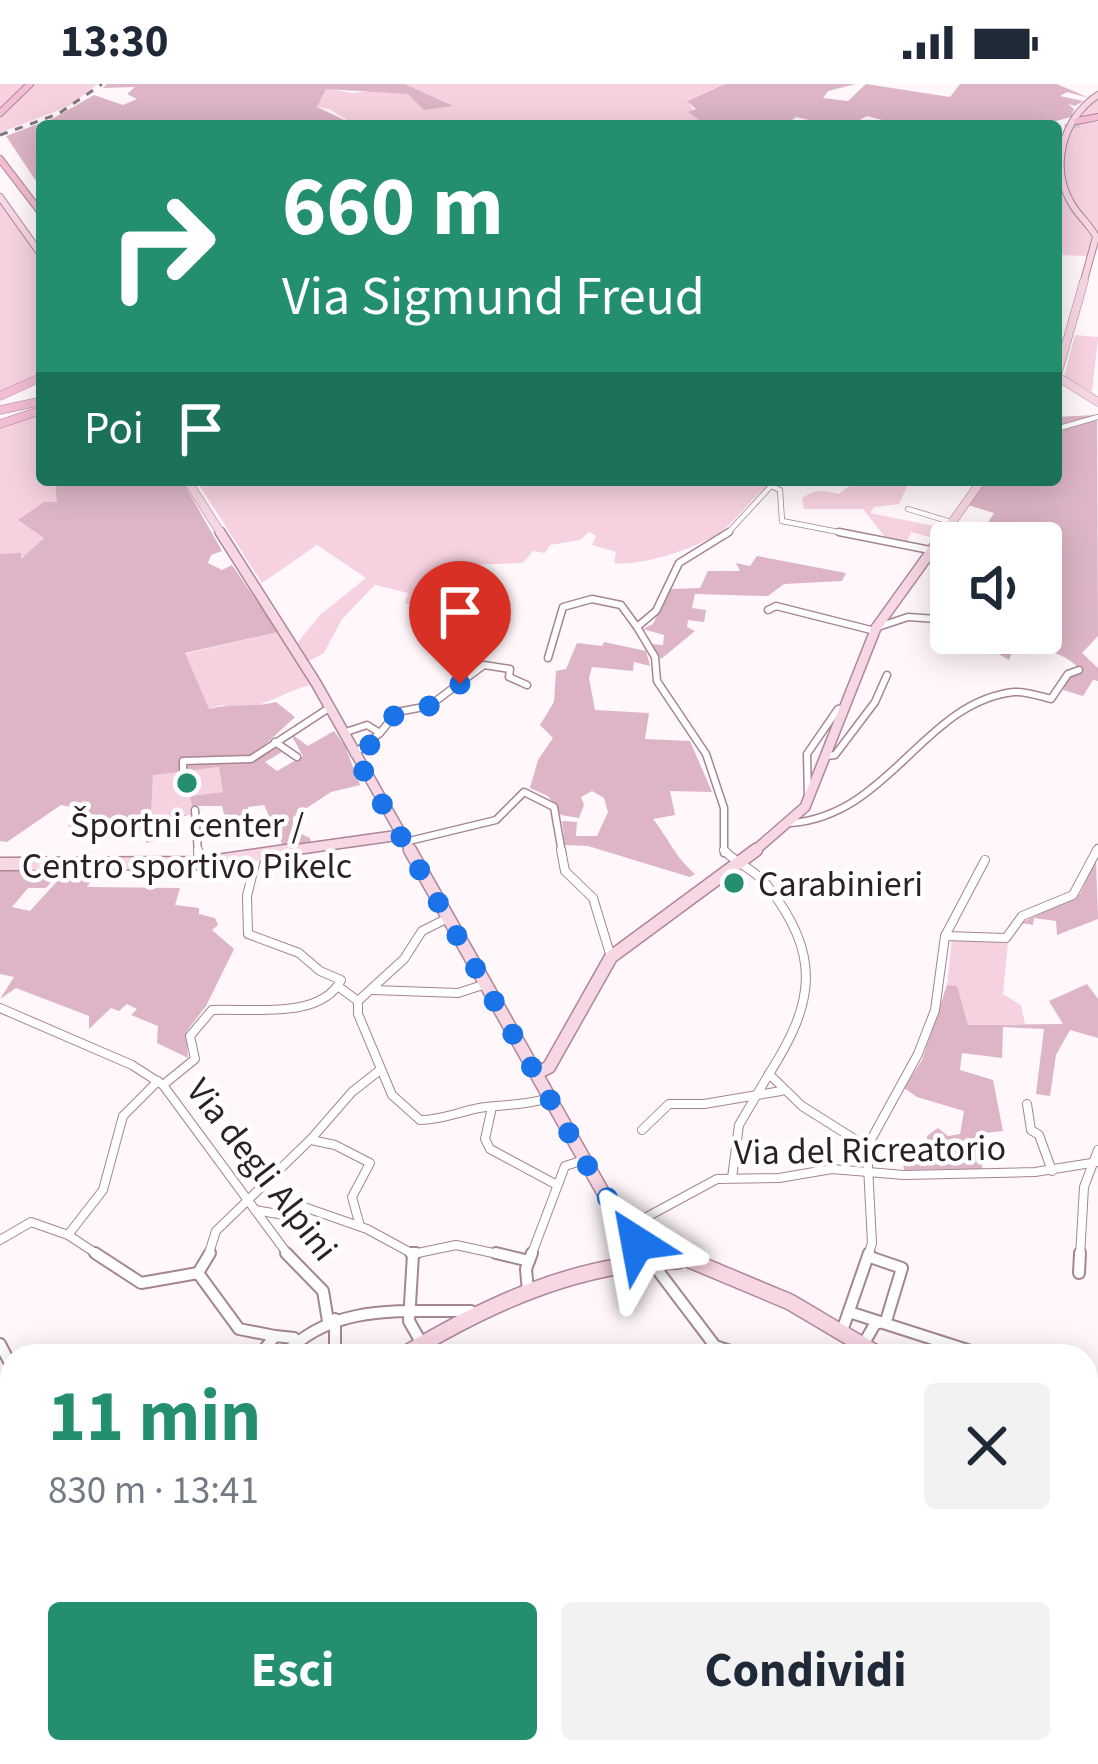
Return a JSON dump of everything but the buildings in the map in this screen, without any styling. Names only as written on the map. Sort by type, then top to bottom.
[{"type":"highway","points":[[0,104],[27,84]]},
{"type":"highway","points":[[0,113],[27,84]]},
{"type":"highway","points":[[1080,122],[1098,118]]},
{"type":"highway","points":[[0,159],[36,207]]},
{"type":"highway","points":[[0,172],[36,217]]},
{"type":"highway","points":[[0,396],[36,380]]},
{"type":"highway","points":[[0,408],[36,404]]},
{"type":"highway","points":[[0,424],[36,406]]},
{"type":"main road","points":[[1062,147],[1077,108],[1098,95]]},
{"type":"main road","points":[[1062,156],[1070,201],[1096,237],[1062,360]]},
{"type":"main road","points":[[0,197],[36,248]]},
{"type":"main road","points":[[1062,381],[1098,402]]},
{"type":"main road","points":[[191,486],[329,708],[585,1160],[650,1253]]},
{"type":"main road","points":[[951,522],[978,486]]},
{"type":"main road","points":[[537,1073],[549,1067],[611,957],[791,823],[810,799],[875,629],[930,550]]},
{"type":"main road","points":[[0,864],[199,863],[402,839]]},
{"type":"main road","points":[[423,1344],[528,1292],[650,1253],[775,1295],[863,1344]]},
{"type":"street","points":[[1062,427],[1098,417]]},
{"type":"street","points":[[637,628],[653,615],[669,578],[685,557],[725,536],[768,488],[780,490],[785,510],[782,521],[930,550]]},
{"type":"street","points":[[908,509],[951,522]]},
{"type":"street","points":[[548,658],[563,607],[578,599],[621,605],[655,657],[657,681],[701,743],[724,808],[724,853],[765,881],[797,934],[809,970],[794,1036],[739,1125],[732,1178]]},
{"type":"street","points":[[768,610],[776,606],[875,629],[908,617],[930,619]]},
{"type":"street","points":[[354,754],[380,734],[397,712],[429,706],[484,665],[510,669],[509,677],[527,685]]},
{"type":"street","points":[[791,823],[818,819],[882,788],[912,753],[977,703],[1016,692],[1051,699],[1068,674],[1079,670]]},
{"type":"street","points":[[827,757],[835,755],[875,702],[887,675]]},
{"type":"street","points":[[182,770],[182,761],[194,758],[251,759],[329,708]]},
{"type":"street","points":[[810,799],[805,793],[807,754],[838,709],[846,708]]},
{"type":"street","points":[[343,733],[367,724],[380,734]]},
{"type":"street","points":[[274,742],[297,758]]},
{"type":"street","points":[[402,839],[496,820],[524,792],[554,808],[565,871],[592,898],[611,957]]},
{"type":"street","points":[[195,810],[199,863]]},
{"type":"street","points":[[945,936],[1006,938],[1022,916],[1073,895],[1098,848]]},
{"type":"street","points":[[257,855],[247,896],[248,934],[298,953],[358,1001],[380,1070],[399,1104],[420,1120],[445,1120],[550,1097]]},
{"type":"street","points":[[842,1331],[870,1257],[867,1147],[918,1054],[935,1010],[945,936],[985,860]]},
{"type":"street","points":[[358,1001],[404,959],[422,931],[448,918]]},
{"type":"street","points":[[68,1235],[103,1190],[123,1116],[195,1059],[190,1036],[212,1010],[312,1006],[340,984]]},
{"type":"street","points":[[371,990],[458,993],[486,984]]},
{"type":"street","name":"Via degli Alpini","points":[[0,1008],[114,1056],[160,1083],[247,1196],[268,1231],[323,1291],[332,1320]]},
{"type":"street","points":[[198,1273],[215,1242],[215,1232],[247,1196],[310,1140],[362,1080],[380,1070]]},
{"type":"street","points":[[769,1074],[781,1091],[867,1147]]},
{"type":"street","points":[[642,1130],[669,1104],[781,1091]]},
{"type":"street","name":"Via del Ricreatorio","points":[[1027,1104],[1031,1130],[1039,1136],[1052,1171]]},
{"type":"street","points":[[492,1107],[484,1139],[490,1149],[557,1185]]},
{"type":"street","points":[[310,1140],[335,1145],[370,1163],[352,1197],[361,1228]]},
{"type":"street","points":[[1079,1273],[1084,1187],[1098,1150]]},
{"type":"street","points":[[422,1344],[430,1331],[528,1292],[529,1261],[565,1166],[585,1160]]},
{"type":"street","name":"Via del Ricreatorio","points":[[629,1227],[710,1182],[732,1178],[779,1178],[811,1169],[1052,1171],[1095,1162]]},
{"type":"street","points":[[268,1231],[284,1215],[304,1207],[322,1220],[361,1228],[413,1254],[441,1244],[460,1244],[529,1261]]},
{"type":"street","points":[[255,1210],[284,1215]]},
{"type":"street","points":[[0,1240],[31,1222],[68,1235],[141,1283],[198,1273]]},
{"type":"street","points":[[650,1253],[710,1344]]},
{"type":"street","points":[[413,1254],[409,1321],[420,1344]]},
{"type":"street","points":[[860,1342],[875,1324],[886,1321],[902,1268],[870,1257]]},
{"type":"street","points":[[198,1273],[239,1330],[296,1338]]},
{"type":"street","points":[[292,1344],[332,1320],[409,1308],[471,1311]]},
{"type":"street","points":[[849,1312],[944,1344]]},
{"type":"street","points":[[332,1320],[333,1344]]},
{"type":"street","points":[[269,1344],[275,1336]]},
{"type":"shaded area","points":[[0,84],[98,84],[69,106],[0,133]]},
{"type":"shaded area","points":[[107,84],[405,84],[453,106],[424,110],[408,94],[326,89],[317,107],[344,120],[49,120],[94,95],[123,105],[137,99],[127,94],[135,87],[103,88]]},
{"type":"shaded area","points":[[405,84],[725,84],[688,100],[698,120],[347,120],[317,107],[326,88],[351,93],[385,90],[408,94],[418,102],[450,105]]},
{"type":"shaded area","points":[[725,84],[856,84],[828,91],[823,98],[848,101],[866,84],[950,97],[960,84],[1057,84],[1089,98],[1067,92],[1060,96],[1083,101],[1068,104],[1074,109],[1071,117],[1060,120],[882,120],[867,116],[860,120],[699,120],[688,112],[696,109],[687,101]]},
{"type":"shaded area","points":[[1098,97],[1098,116],[1078,121],[1098,122],[1098,233],[1073,201],[1064,158],[1070,128]]},
{"type":"shaded area","points":[[36,125],[36,181],[6,136]]},
{"type":"shaded area","points":[[1062,150],[1067,199],[1093,241],[1088,256],[1062,255]]},
{"type":"shaded area","points":[[0,200],[36,253],[36,377],[0,393]]},
{"type":"shaded area","points":[[1075,335],[1098,337],[1092,392],[1064,377]]},
{"type":"shaded area","points":[[36,414],[36,486],[55,486],[58,502],[19,521],[45,537],[19,561],[21,554],[0,554],[0,426]]},
{"type":"shaded area","points":[[1097,415],[1098,636],[1082,653],[1098,668],[1098,681],[1093,680],[1083,696],[1063,690],[1071,674],[1082,671],[1055,654],[1062,654],[1062,522],[988,522],[994,513],[968,505],[982,486],[1062,486],[1062,430],[1087,420],[1062,424],[1062,417]]},
{"type":"shaded area","points":[[55,486],[185,486],[222,551],[211,555],[208,563],[222,570],[232,565],[278,632],[185,653],[209,709],[276,702],[295,717],[253,756],[187,758],[180,762],[180,770],[188,762],[251,762],[274,747],[282,752],[265,762],[277,771],[303,756],[290,733],[308,746],[334,731],[360,785],[331,792],[293,817],[293,830],[311,842],[283,846],[264,805],[248,807],[248,817],[237,818],[239,829],[228,831],[222,806],[192,806],[190,796],[223,792],[219,767],[153,775],[151,817],[192,814],[174,819],[164,839],[146,843],[147,833],[126,825],[107,839],[68,826],[85,810],[61,805],[7,842],[0,841],[0,554],[21,553],[21,559],[44,538],[18,520],[44,502],[57,502]]},
{"type":"shaded area","points":[[200,486],[769,486],[713,536],[654,559],[614,563],[616,552],[592,545],[596,536],[589,532],[580,540],[550,545],[545,553],[533,551],[523,563],[464,565],[456,570],[454,580],[418,603],[405,604],[408,593],[375,585],[342,619],[324,653],[307,662],[297,643],[320,615],[366,578],[317,545],[262,583]]},
{"type":"shaded area","points":[[849,486],[907,486],[899,504],[874,507],[870,513],[930,525],[930,537],[911,532],[907,542],[885,537],[863,509],[804,509],[802,498],[820,491],[839,494]]},
{"type":"shaded area","points":[[757,556],[846,573],[842,581],[784,584],[768,596],[695,594],[692,608],[706,610],[704,622],[688,620],[687,627],[695,631],[661,659],[651,644],[663,645],[664,635],[643,629],[653,624],[670,589],[700,588],[708,571],[740,571],[736,563],[750,566]]},
{"type":"shaded area","points":[[278,632],[310,685],[257,705],[222,705],[0,768],[187,666],[184,654]]},
{"type":"shaded area","points":[[604,642],[646,651],[650,666],[634,662],[633,671],[592,667],[589,678],[595,710],[649,713],[645,739],[690,741],[712,792],[670,791],[675,815],[653,819],[695,874],[690,877],[588,846],[565,845],[562,821],[577,822],[576,836],[597,836],[608,812],[604,798],[592,791],[581,797],[584,805],[579,818],[561,815],[548,796],[530,788],[538,760],[553,738],[540,725],[554,702],[556,671],[566,669],[577,643],[602,646]]},
{"type":"shaded area","name":"Športni center / Centro sportivo Pikelc","points":[[220,767],[223,792],[192,796],[192,814],[151,817],[153,774]]},
{"type":"shaded area","points":[[1096,860],[1098,919],[1057,935],[1056,921],[1034,918],[1033,925],[1021,923],[1080,894]]},
{"type":"shaded area","points":[[0,868],[62,869],[46,888],[28,888],[12,907],[30,911],[61,877],[85,877],[87,869],[100,869],[87,887],[180,888],[175,905],[199,908],[199,914],[215,918],[218,925],[212,930],[234,949],[206,1006],[186,1032],[188,1058],[157,1043],[158,1026],[131,1015],[137,1009],[127,1004],[119,1011],[111,1008],[89,1029],[89,1016],[16,988],[0,999],[14,977],[0,974]]},
{"type":"shaded area","points":[[952,939],[1008,943],[1003,994],[1021,1005],[1025,1024],[967,1025],[957,987],[947,985]]},
{"type":"shaded area","points":[[1087,984],[1098,999],[1098,1038],[1070,1030],[1056,1055],[1050,1096],[1036,1094],[1044,1029],[1003,1027],[1002,1058],[962,1053],[960,1070],[993,1080],[1003,1131],[984,1133],[982,1169],[904,1170],[901,1145],[927,1144],[927,1136],[938,1128],[948,1136],[960,1134],[964,1111],[917,1097],[904,1088],[922,1060],[947,985],[957,986],[968,1025],[1063,1024],[1049,1001]]},
{"type":"tunnel","points":[[1062,128],[1082,124]]},
{"type":"railway","points":[[41,120],[102,84]]},
{"type":"railway","points":[[0,135],[36,122]]},
{"type":"place","name":"Športni center / Centro sportivo Pikelc","points":[[187,783]]},
{"type":"place","name":"Carabinieri","points":[[734,883]]},
{"type":"route","points":[[460,684],[436,703],[397,712],[370,745],[354,754],[595,1179],[637,1243]]}]
